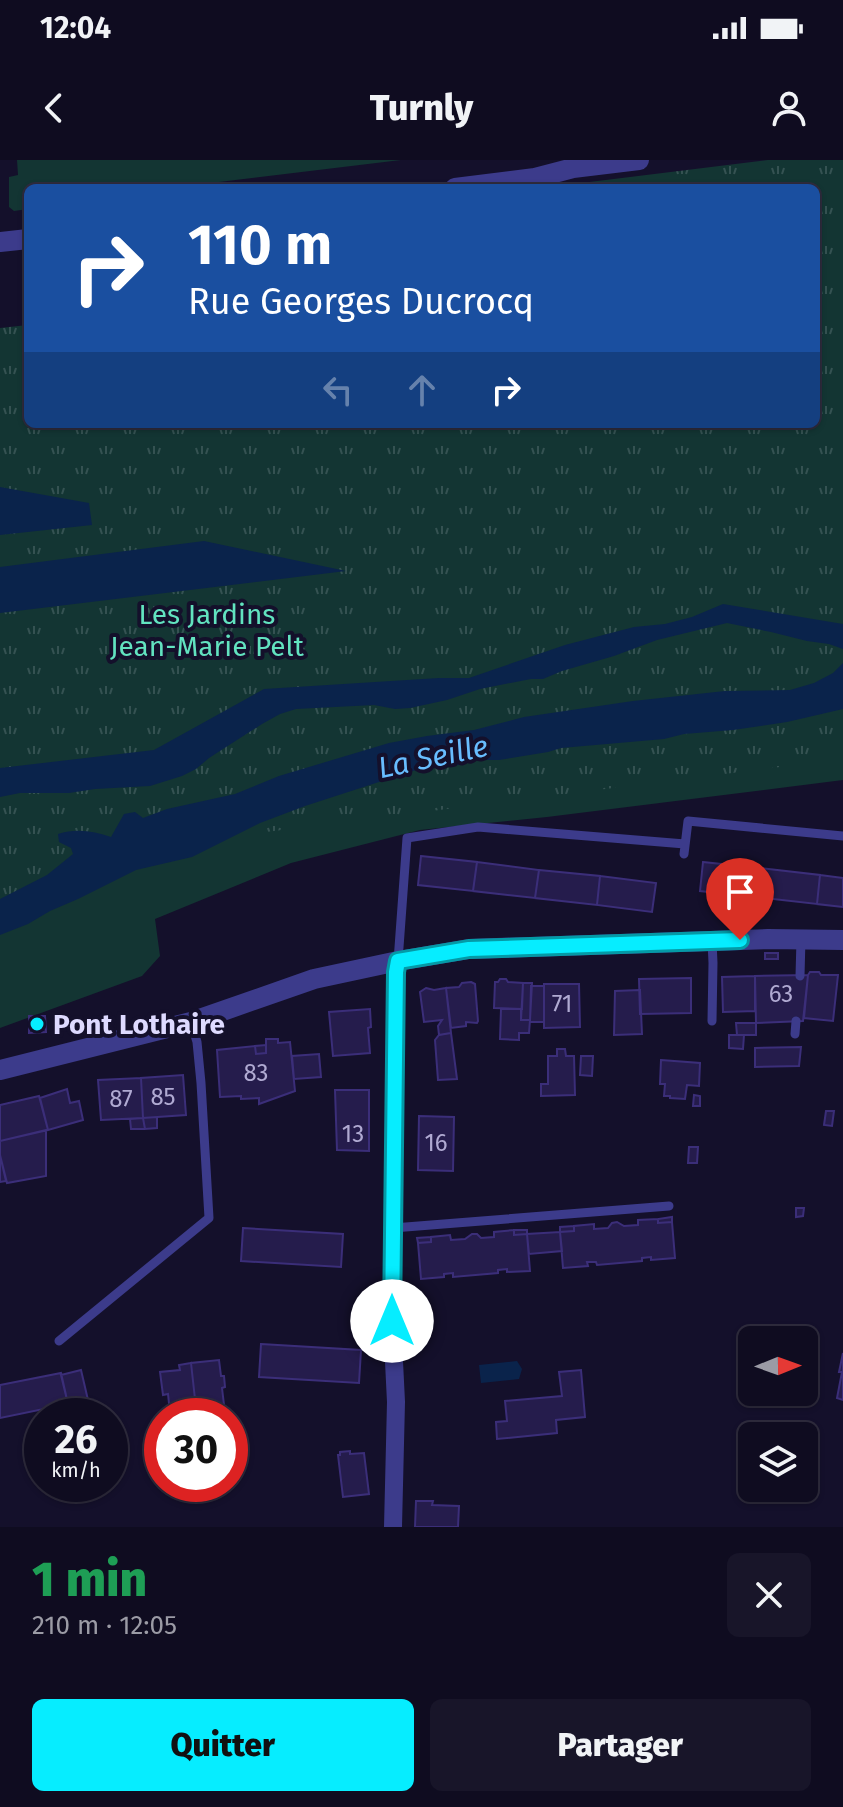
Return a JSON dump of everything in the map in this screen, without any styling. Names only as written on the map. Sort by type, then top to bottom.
[{"type":"street","points":[[487,184],[639,160]]},
{"type":"street","points":[[0,242],[24,239]]},
{"type":"street","points":[[0,1070],[191,1022],[314,979],[469,949],[843,940]]},
{"type":"street","points":[[393,1527],[396,1402],[392,1228],[398,961]]},
{"type":"lane","points":[[398,961],[407,838],[478,827],[685,849],[688,821],[843,836]]},
{"type":"lane","points":[[800,976],[801,939]]},
{"type":"lane","points":[[712,941],[712,1021]]},
{"type":"lane","points":[[795,1034],[796,1021]]},
{"type":"lane","points":[[59,1341],[209,1218],[201,1083],[197,1042],[191,1022]]},
{"type":"lane","points":[[392,1228],[669,1206]]},
{"type":"green space","points":[[17,160],[401,160],[203,184],[24,184],[24,210],[14,211],[9,207],[9,177],[18,175]]},
{"type":"green space","name":"Les Jardins Jean-Marie Pelt","points":[[768,160],[843,160],[843,759],[171,844],[0,909],[0,328],[24,325],[24,428],[820,428],[820,184],[573,184]]},
{"type":"green space","points":[[843,698],[843,780],[420,830],[291,863],[155,919],[160,956],[142,976],[0,1028],[0,917],[171,844]]},
{"type":"water","points":[[0,487],[89,503],[92,525],[0,535]]},
{"type":"water","points":[[204,541],[346,571],[0,613],[0,567]]},
{"type":"water","points":[[723,604],[843,624],[843,649],[727,623],[657,640],[543,679],[480,689],[410,708],[374,705],[296,709],[262,724],[196,769],[150,786],[69,793],[20,793],[0,797],[0,768],[154,750],[264,689],[469,678],[565,645],[634,627],[692,617]]},
{"type":"water","name":"La Seille","points":[[843,663],[843,709],[733,730],[561,748],[499,760],[478,760],[416,770],[260,823],[192,857],[136,870],[0,935],[0,899],[47,875],[73,854],[71,848],[59,842],[58,834],[85,831],[111,837],[124,814],[135,812],[143,818],[167,809],[235,794],[279,776],[389,743],[474,730],[524,717],[633,701],[725,691],[790,690],[814,683],[833,673]]},
{"type":"water","points":[[517,1361],[522,1369],[519,1379],[481,1383],[479,1365]]},
{"type":"building","points":[[421,856],[477,862],[473,891],[418,885]]},
{"type":"building","points":[[477,862],[539,870],[535,898],[473,891]]},
{"type":"building","points":[[703,862],[759,868],[755,897],[700,891]]},
{"type":"building","points":[[759,868],[820,875],[817,904],[755,897]]},
{"type":"building","points":[[539,870],[600,876],[597,905],[535,898]]},
{"type":"building","points":[[820,875],[843,878],[843,907],[817,904]]},
{"type":"building","points":[[600,876],[656,883],[652,912],[597,905]]},
{"type":"building","points":[[765,953],[778,953],[778,959],[765,959]]},
{"type":"building","points":[[810,972],[838,975],[833,1021],[804,1018]]},
{"type":"building","points":[[808,975],[803,1021],[756,1023],[755,976]]},
{"type":"building","points":[[755,976],[755,1011],[723,1012],[722,977]]},
{"type":"building","points":[[691,978],[691,1013],[640,1014],[639,979]]},
{"type":"building","points":[[500,979],[523,983],[522,1009],[494,1008],[495,982]]},
{"type":"building","points":[[471,982],[475,984],[478,1021],[451,1028],[446,988]]},
{"type":"building","points":[[523,983],[532,983],[530,1020],[521,1020]]},
{"type":"building","points":[[544,984],[579,984],[580,1027],[544,1028]]},
{"type":"building","points":[[531,986],[544,986],[544,1022],[530,1022]]},
{"type":"building","points":[[426,988],[446,988],[451,1033],[439,1035],[438,1026],[442,1020],[424,1022],[420,992]]},
{"type":"building","points":[[640,990],[642,1034],[614,1035],[615,991]]},
{"type":"building","points":[[370,1009],[370,1053],[333,1056],[329,1012]]},
{"type":"building","points":[[501,1009],[521,1009],[521,1020],[530,1020],[529,1033],[519,1033],[519,1040],[500,1039]]},
{"type":"building","name":"Pont Lothaire","points":[[29,1016],[45,1016],[46,1032],[29,1033]]},
{"type":"building","points":[[736,1023],[756,1023],[756,1035],[737,1035]]},
{"type":"building","points":[[451,1033],[457,1079],[438,1080],[435,1040],[439,1035]]},
{"type":"building","points":[[729,1035],[744,1035],[743,1049],[729,1048]]},
{"type":"building","points":[[266,1039],[278,1039],[278,1043],[290,1042],[295,1091],[259,1104],[259,1098],[220,1097],[217,1050],[255,1046],[256,1054],[266,1053]]},
{"type":"building","points":[[266,1045],[266,1053],[256,1054],[255,1046]]},
{"type":"building","points":[[801,1047],[799,1066],[755,1067],[755,1048]]},
{"type":"building","points":[[557,1049],[565,1049],[566,1056],[574,1056],[575,1095],[541,1096],[541,1084],[548,1084],[548,1056],[557,1056]]},
{"type":"building","points":[[319,1054],[321,1077],[294,1079],[292,1056]]},
{"type":"building","points":[[581,1056],[593,1056],[592,1076],[580,1075]]},
{"type":"building","points":[[661,1060],[700,1063],[699,1086],[687,1085],[685,1099],[664,1096],[665,1084],[660,1084]]},
{"type":"building","points":[[183,1075],[186,1115],[143,1118],[141,1078]]},
{"type":"building","points":[[141,1078],[143,1118],[101,1120],[98,1080]]},
{"type":"building","points":[[67,1089],[70,1103],[79,1101],[83,1120],[48,1130],[40,1098]]},
{"type":"building","points":[[335,1090],[369,1090],[369,1151],[337,1150]]},
{"type":"building","points":[[694,1095],[700,1096],[700,1106],[693,1106]]},
{"type":"building","points":[[39,1096],[48,1130],[0,1141],[0,1105]]},
{"type":"building","points":[[826,1111],[834,1111],[832,1126],[824,1125]]},
{"type":"building","points":[[419,1116],[454,1117],[453,1171],[418,1170]]},
{"type":"building","points":[[157,1117],[157,1128],[145,1129],[143,1118]]},
{"type":"building","points":[[143,1118],[145,1129],[131,1129],[130,1119]]},
{"type":"building","points":[[46,1130],[46,1176],[7,1183],[0,1141]]},
{"type":"building","points":[[689,1147],[698,1147],[697,1163],[688,1163]]},
{"type":"building","points":[[0,1155],[6,1181],[0,1182]]},
{"type":"building","points":[[796,1208],[804,1208],[803,1216],[796,1217]]},
{"type":"building","points":[[672,1217],[672,1222],[658,1223],[658,1219]]},
{"type":"building","points":[[658,1219],[658,1223],[672,1222],[675,1258],[651,1260],[651,1257],[642,1258],[642,1261],[597,1265],[596,1262],[587,1262],[588,1266],[563,1268],[560,1232],[574,1231],[574,1226],[594,1224],[594,1229],[608,1228],[617,1222],[624,1226],[638,1225],[638,1220]]},
{"type":"building","points":[[574,1226],[574,1231],[560,1232],[560,1227]]},
{"type":"building","points":[[243,1228],[343,1234],[341,1267],[241,1261]]},
{"type":"building","points":[[514,1230],[527,1230],[527,1234],[514,1235]]},
{"type":"building","points":[[514,1230],[514,1235],[527,1234],[530,1271],[507,1272],[507,1269],[498,1270],[498,1273],[453,1277],[453,1273],[421,1279],[418,1243],[431,1242],[431,1237],[450,1235],[451,1240],[465,1239],[472,1234],[481,1238],[494,1237],[494,1232]]},
{"type":"building","points":[[560,1232],[562,1251],[529,1254],[527,1234]]},
{"type":"building","points":[[431,1237],[431,1242],[418,1243],[417,1238]]},
{"type":"building","points":[[261,1344],[361,1350],[359,1383],[259,1377]]},
{"type":"building","points":[[843,1353],[843,1400],[837,1398]]},
{"type":"building","points":[[219,1360],[221,1376],[224,1376],[223,1398],[195,1398],[191,1363]]},
{"type":"building","points":[[191,1363],[195,1398],[168,1398],[168,1394],[163,1395],[160,1372],[180,1370],[179,1365]]},
{"type":"building","points":[[81,1370],[88,1398],[67,1398],[61,1375]]},
{"type":"building","points":[[581,1370],[585,1417],[556,1420],[557,1433],[497,1439],[496,1422],[507,1421],[505,1401],[562,1396],[559,1372]]},
{"type":"building","points":[[61,1373],[67,1398],[24,1398],[24,1413],[0,1418],[0,1385]]},
{"type":"building","points":[[350,1451],[350,1454],[364,1453],[369,1494],[343,1497],[338,1455]]},
{"type":"building","points":[[416,1501],[459,1506],[458,1527],[415,1527]]},
{"type":"place","name":"Pont Lothaire","points":[[37,1024]]},
{"type":"route","points":[[392,1321],[398,961],[469,949],[740,940]]}]
